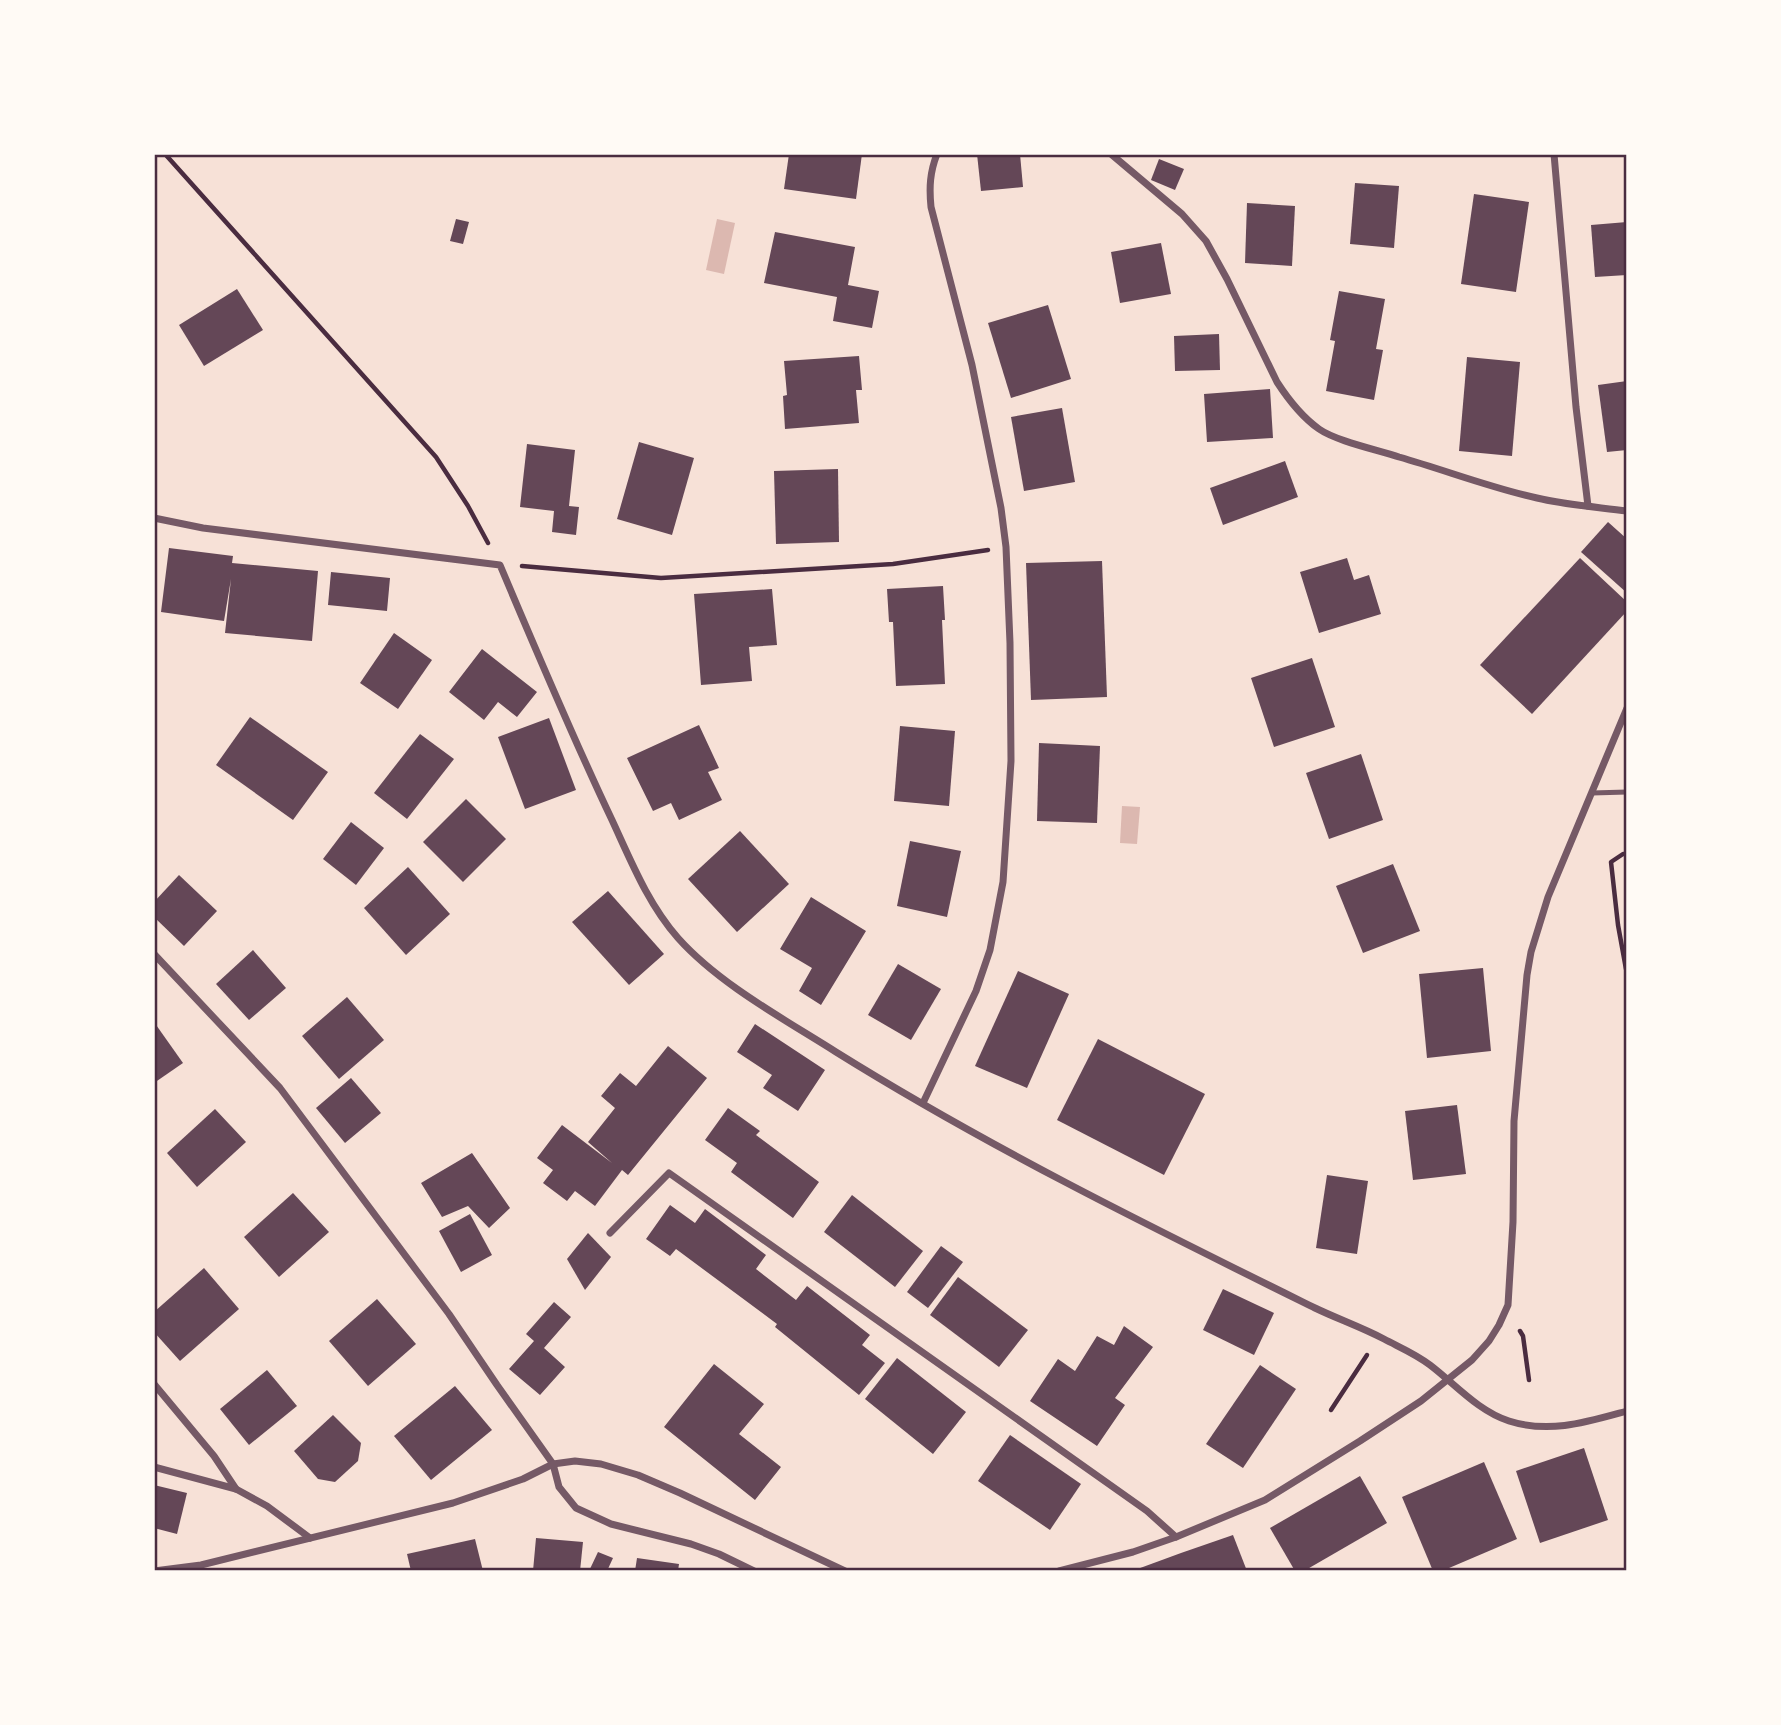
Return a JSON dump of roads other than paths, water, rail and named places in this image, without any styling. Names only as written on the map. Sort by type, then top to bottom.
[{"type":"street","points":[[923,1103],[984,972],[1003,882],[1012,761],[1006,547],[992,457],[972,365],[931,206],[929,187],[937,154]]},
{"type":"street","points":[[1111,154],[1182,214],[1206,241],[1277,382],[1302,414],[1320,429],[1374,449],[1517,493],[1558,502],[1627,511]]},
{"type":"street","points":[[1554,154],[1576,407],[1588,506]]},
{"type":"street","points":[[154,518],[204,528],[499,565],[636,872],[664,921],[710,968],[756,1002],[882,1081],[989,1142],[1319,1310],[1379,1336],[1425,1361],[1466,1396],[1490,1412],[1507,1420],[1555,1428],[1581,1424],[1627,1410]]},
{"type":"street","points":[[1059,1571],[1133,1552],[1265,1500],[1421,1401],[1472,1360],[1489,1341],[1508,1305],[1513,1235],[1514,1121],[1531,952],[1548,897],[1627,708]]},
{"type":"street","points":[[154,954],[280,1088],[449,1314],[553,1464],[559,1487],[576,1508],[611,1524],[700,1547],[754,1571]]},
{"type":"street","points":[[610,1233],[669,1173],[1147,1511],[1176,1537]]},
{"type":"street","points":[[154,1384],[214,1455],[236,1489]]},
{"type":"street","points":[[154,1571],[201,1565],[453,1503],[523,1479],[553,1464],[575,1461],[601,1464],[638,1475],[845,1571]]},
{"type":"street","points":[[154,1467],[236,1489],[267,1506],[310,1538]]},
{"type":"lane","points":[[1592,793],[1627,792]]}]
